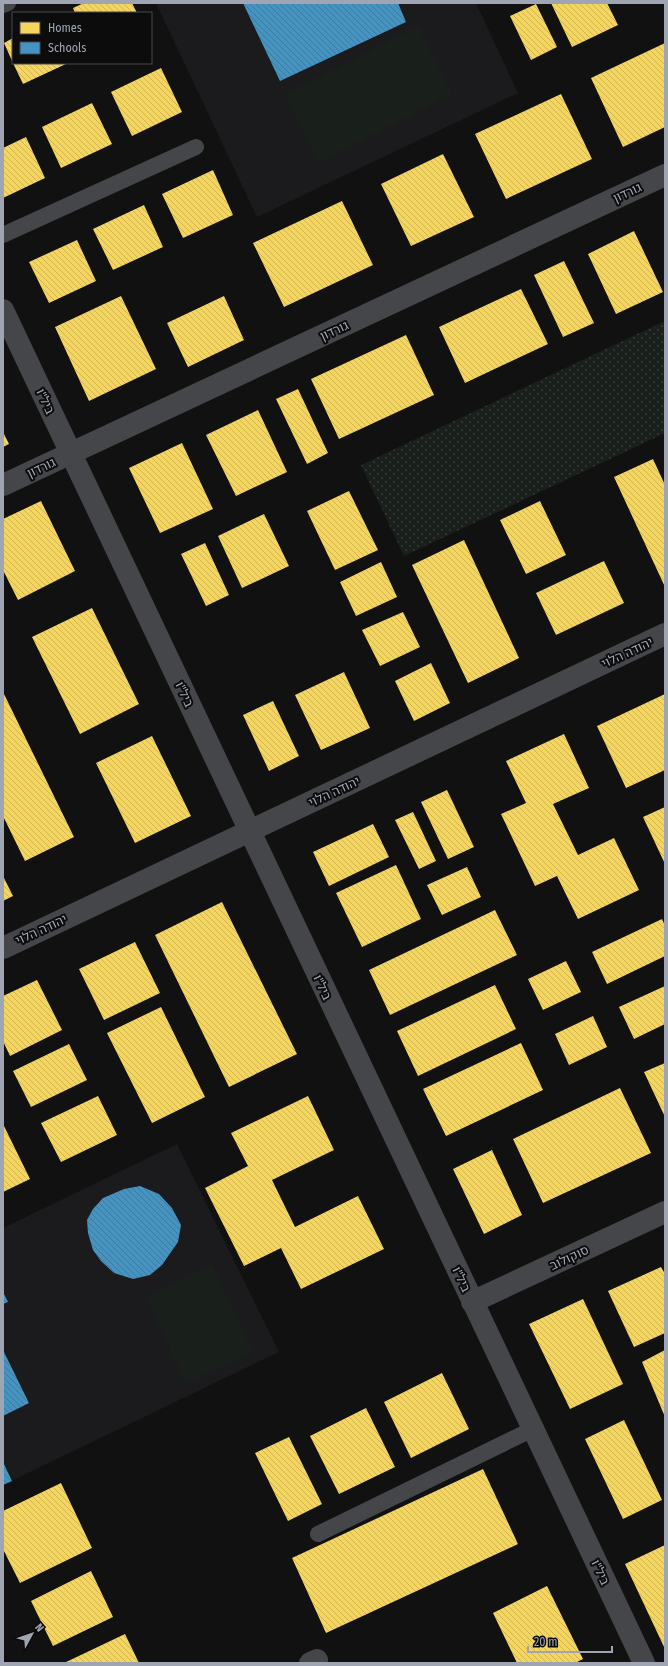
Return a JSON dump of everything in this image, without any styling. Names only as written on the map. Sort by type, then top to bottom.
[{"type":"street","name":"גורדון","points":[[3,485],[665,175]]},
{"type":"street","name":"ביל\"ו","points":[[3,310],[644,1663]]},
{"type":"street","name":"יהודה הלוי","points":[[3,948],[665,634]]},
{"type":"street","name":"סוקולוב","points":[[472,1302],[665,1212]]},
{"type":"lane","points":[[3,5],[8,3]]},
{"type":"lane","points":[[3,235],[196,147]]},
{"type":"lane","points":[[318,1534],[533,1429]]},
{"type":"shaded area","points":[[156,3],[476,3],[518,93],[257,217]]},
{"type":"shaded area","points":[[418,26],[452,94],[319,162],[285,94]]},
{"type":"shaded area","points":[[665,321],[665,433],[404,556],[361,465]]},
{"type":"shaded area","points":[[177,1144],[279,1352],[3,1485],[3,1228]]},
{"type":"shaded area","points":[[212,1265],[253,1353],[186,1383],[146,1296]]},
{"type":"building: Homes","points":[[84,3],[132,3],[136,12],[75,12],[73,8]]},
{"type":"building: Homes","points":[[551,3],[607,3],[618,25],[572,47]]},
{"type":"building: Homes","points":[[536,4],[557,47],[531,60],[510,16]]},
{"type":"building: Homes","points":[[12,39],[12,61],[4,43]]},
{"type":"building: Homes","points":[[665,43],[665,127],[623,147],[591,78]]},
{"type":"building: Homes","points":[[13,64],[66,64],[23,84]]},
{"type":"building: Homes","points":[[161,68],[182,112],[132,136],[111,92]]},
{"type":"building: Homes","points":[[561,94],[592,159],[506,199],[475,134]]},
{"type":"building: Homes","points":[[92,103],[112,144],[61,168],[42,127]]},
{"type":"building: Homes","points":[[26,137],[45,178],[3,198],[3,148]]},
{"type":"building: Homes","points":[[443,154],[474,217],[411,246],[381,184]]},
{"type":"building: Homes","points":[[213,170],[233,215],[183,238],[162,194]]},
{"type":"building: Homes","points":[[342,201],[373,265],[284,307],[253,243]]},
{"type":"building: Homes","points":[[144,205],[163,247],[113,270],[93,229]]},
{"type":"building: Homes","points":[[634,231],[663,292],[616,314],[588,254]]},
{"type":"building: Homes","points":[[77,240],[96,281],[49,303],[29,262]]},
{"type":"building: Homes","points":[[564,261],[594,323],[563,337],[534,275]]},
{"type":"building: Homes","points":[[521,289],[548,344],[465,383],[439,327]]},
{"type":"building: Homes","points":[[121,296],[156,369],[89,401],[55,327]]},
{"type":"building: Homes","points":[[224,296],[244,340],[188,367],[167,323]]},
{"type":"building: Homes","points":[[406,335],[434,395],[339,439],[311,379]]},
{"type":"building: Homes","points":[[298,389],[328,453],[307,464],[276,399]]},
{"type":"building: Homes","points":[[258,410],[287,472],[236,496],[206,435]]},
{"type":"building: Homes","points":[[3,432],[9,444],[3,447]]},
{"type":"building: Homes","points":[[182,443],[213,509],[160,533],[129,468]]},
{"type":"building: Homes","points":[[653,459],[665,485],[665,587],[614,477]]},
{"type":"building: Homes","points":[[349,491],[378,550],[335,570],[307,511]]},
{"type":"building: Homes","points":[[41,501],[75,571],[18,600],[3,570],[3,519]]},
{"type":"building: Homes","points":[[540,501],[566,555],[526,574],[500,520]]},
{"type":"building: Homes","points":[[264,514],[289,566],[242,588],[218,536]]},
{"type":"building: Homes","points":[[464,540],[519,658],[468,683],[412,565]]},
{"type":"building: Homes","points":[[205,543],[229,595],[206,606],[181,554]]},
{"type":"building: Homes","points":[[604,561],[624,603],[556,635],[536,593]]},
{"type":"building: Homes","points":[[381,562],[397,597],[356,616],[340,582]]},
{"type":"building: Homes","points":[[92,608],[139,704],[80,734],[32,637]]},
{"type":"building: Homes","points":[[403,612],[420,647],[380,666],[362,630]]},
{"type":"building: Homes","points":[[431,663],[450,703],[414,721],[395,681]]},
{"type":"building: Homes","points":[[344,672],[370,728],[321,750],[295,695]]},
{"type":"building: Homes","points":[[3,692],[74,837],[25,861],[3,816]]},
{"type":"building: Homes","points":[[665,694],[665,770],[626,788],[597,726]]},
{"type":"building: Homes","points":[[273,701],[299,756],[269,771],[243,715]]},
{"type":"building: Homes","points":[[564,734],[589,788],[553,804],[578,855],[614,838],[639,890],[578,919],[557,876],[535,886],[501,814],[526,803],[506,761]]},
{"type":"building: Homes","points":[[152,736],[191,816],[135,843],[96,763]]},
{"type":"building: Homes","points":[[447,790],[474,847],[448,859],[421,802]]},
{"type":"building: Homes","points":[[665,807],[665,864],[643,817]]},
{"type":"building: Homes","points":[[413,812],[436,861],[419,869],[395,820]]},
{"type":"building: Homes","points":[[373,824],[389,857],[329,886],[313,852]]},
{"type":"building: Homes","points":[[396,865],[421,919],[362,947],[336,893]]},
{"type":"building: Homes","points":[[467,867],[481,897],[442,915],[427,885]]},
{"type":"building: Homes","points":[[3,876],[13,896],[3,901]]},
{"type":"building: Homes","points":[[222,902],[297,1054],[229,1087],[155,935]]},
{"type":"building: Homes","points":[[495,910],[517,955],[390,1015],[369,970]]},
{"type":"building: Homes","points":[[662,919],[665,926],[665,956],[607,984],[592,952]]},
{"type":"building: Homes","points":[[135,942],[160,993],[104,1020],[79,969]]},
{"type":"building: Homes","points":[[566,961],[581,992],[543,1010],[528,979]]},
{"type":"building: Homes","points":[[37,980],[62,1030],[10,1056],[3,1041],[3,996]]},
{"type":"building: Homes","points":[[495,985],[516,1029],[418,1076],[397,1031]]},
{"type":"building: Homes","points":[[665,986],[665,1024],[634,1039],[619,1007]]},
{"type":"building: Homes","points":[[161,1007],[205,1097],[152,1123],[107,1033]]},
{"type":"building: Homes","points":[[593,1016],[607,1047],[569,1065],[555,1034]]},
{"type":"building: Homes","points":[[521,1043],[543,1090],[446,1136],[423,1089]]},
{"type":"building: Homes","points":[[69,1044],[87,1080],[31,1107],[13,1071]]},
{"type":"building: Homes","points":[[665,1063],[665,1117],[644,1072]]},
{"type":"building: Homes","points":[[620,1088],[651,1153],[543,1203],[513,1139]]},
{"type":"building: Homes","points":[[98,1096],[117,1135],[61,1162],[41,1123]]},
{"type":"building: Homes","points":[[308,1096],[334,1150],[272,1180],[295,1227],[358,1196],[384,1249],[301,1289],[281,1248],[244,1266],[205,1188],[248,1166],[231,1133]]},
{"type":"building: Homes","points":[[3,1124],[30,1179],[3,1192]]},
{"type":"building: Homes","points":[[492,1150],[522,1215],[484,1234],[453,1169]]},
{"type":"building: Homes","points":[[661,1267],[665,1274],[665,1333],[634,1347],[608,1291]]},
{"type":"building: Homes","points":[[583,1299],[623,1384],[570,1409],[529,1324]]},
{"type":"building: Homes","points":[[665,1350],[665,1417],[642,1362]]},
{"type":"building: Homes","points":[[442,1373],[469,1429],[411,1458],[384,1402]]},
{"type":"building: Homes","points":[[366,1408],[395,1467],[339,1494],[310,1436]]},
{"type":"building: Homes","points":[[624,1420],[662,1500],[623,1519],[585,1439]]},
{"type":"building: Homes","points":[[289,1437],[322,1504],[288,1521],[255,1453]]},
{"type":"building: Homes","points":[[483,1469],[518,1544],[326,1633],[292,1558]]},
{"type":"building: Homes","points":[[61,1483],[92,1548],[20,1583],[3,1549],[3,1511]]},
{"type":"building: Homes","points":[[665,1545],[665,1649],[625,1564]]},
{"type":"building: Homes","points":[[91,1571],[113,1617],[53,1646],[31,1601]]},
{"type":"building: Homes","points":[[547,1586],[583,1659],[575,1663],[517,1663],[493,1613]]},
{"type":"building: Homes","points":[[125,1634],[139,1663],[64,1663]]},
{"type":"building: Schools","points":[[243,3],[398,3],[406,22],[280,81]]},
{"type":"building: Schools","points":[[140,1186],[159,1194],[172,1208],[181,1225],[178,1242],[162,1265],[150,1275],[133,1279],[114,1273],[101,1261],[93,1250],[88,1233],[87,1220],[93,1209],[103,1198],[124,1189]]},
{"type":"building: Schools","points":[[3,1292],[8,1302],[3,1304]]},
{"type":"building: Schools","points":[[3,1350],[29,1403],[3,1416]]},
{"type":"building: Schools","points":[[3,1462],[12,1481],[3,1485]]}]
